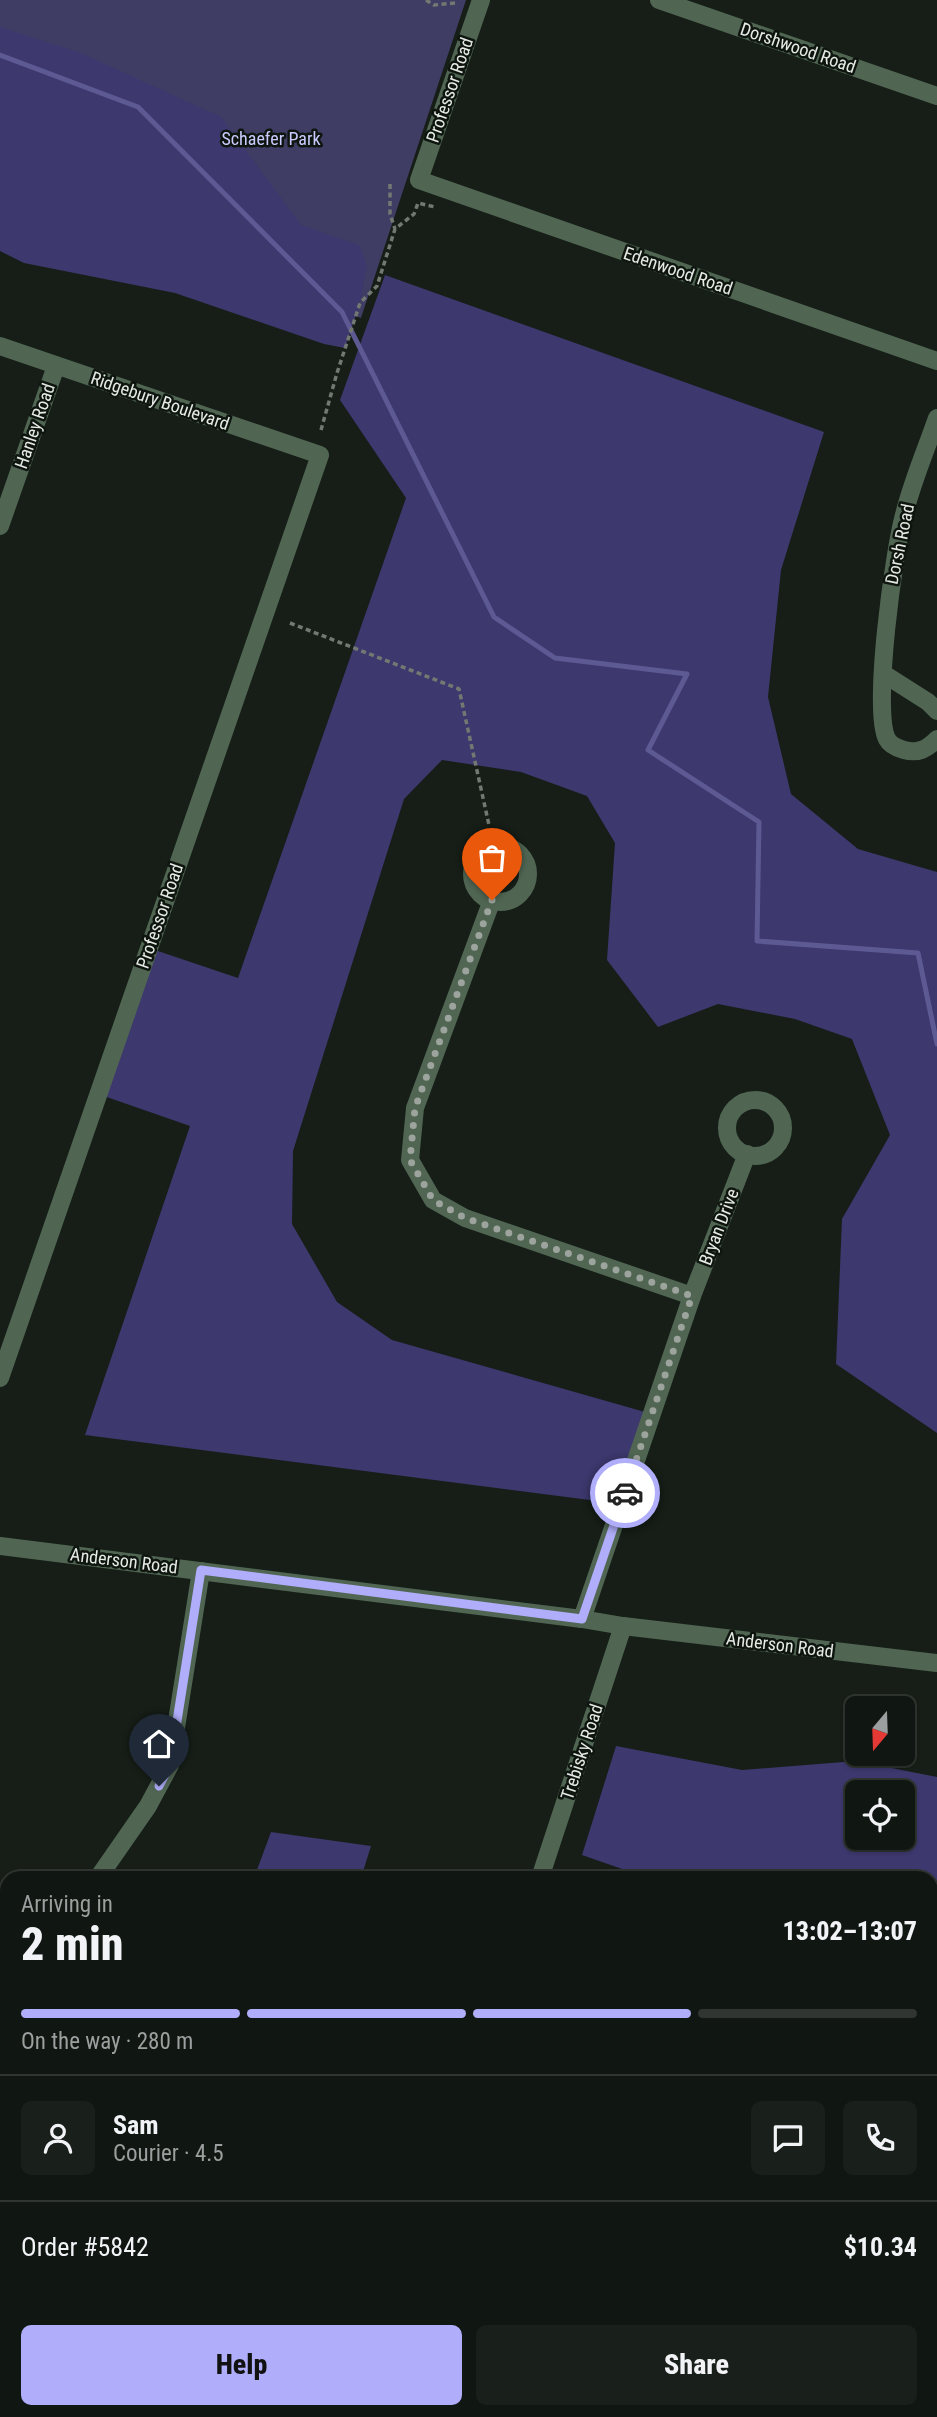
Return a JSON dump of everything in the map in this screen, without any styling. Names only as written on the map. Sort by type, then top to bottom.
[{"type":"street","name":"Professor Road","points":[[419,180],[481,0]]},
{"type":"street","name":"Dorshwood Road","points":[[659,0],[937,96]]},
{"type":"street","name":"Edenwood Road","points":[[419,180],[937,361]]},
{"type":"street","name":"Ridgebury Boulevard","points":[[0,346],[320,455]]},
{"type":"street","name":"Hanley Road","points":[[0,526],[57,366]]},
{"type":"street","name":"Dorsh Road","points":[[937,418],[904,514],[890,594],[884,674],[884,730],[888,741],[897,748],[911,752],[922,751],[937,739]]},
{"type":"street","name":"Professor Road","points":[[0,1378],[320,455]]},
{"type":"street","points":[[884,674],[918,694],[937,711]]},
{"type":"street","points":[[492,900],[415,1108],[410,1160],[433,1200],[465,1218],[692,1296]]},
{"type":"street","name":"Bryan Drive","points":[[582,1619],[692,1296],[747,1154]]},
{"type":"street","name":"Anderson Road","points":[[0,1546],[582,1619]]},
{"type":"street","points":[[103,1871],[148,1806],[170,1765],[201,1570]]},
{"type":"street","points":[[582,1619],[623,1626]]},
{"type":"street","name":"Anderson Road","points":[[623,1626],[937,1663]]},
{"type":"street","name":"Trebisky Road","points":[[542,1871],[623,1626]]},
{"type":"path","points":[[426,0],[434,5],[456,3]]},
{"type":"path","points":[[390,184],[390,214],[395,229]]},
{"type":"path","points":[[321,430],[360,303],[377,286],[395,229],[414,214],[418,203],[435,207]]},
{"type":"path","points":[[290,623],[458,689],[489,825]]},
{"type":"green space","name":"Schaefer Park","points":[[0,0],[466,0],[361,318],[0,190]]},
{"type":"shaded area","points":[[0,27],[81,53],[221,117],[301,225],[359,245],[367,265],[360,303],[345,348],[324,344],[175,293],[24,263],[0,251]]},
{"type":"shaded area","points":[[385,275],[824,432],[781,570],[768,697],[791,794],[858,849],[937,872],[937,1433],[836,1364],[842,1219],[890,1135],[852,1039],[795,1019],[718,1004],[658,1027],[607,960],[615,843],[587,796],[521,772],[442,760],[404,799],[293,1151],[292,1224],[337,1302],[392,1340],[652,1414],[621,1504],[85,1435],[190,1126],[98,1094],[149,948],[238,978],[406,498],[340,400]]},
{"type":"shaded area","points":[[616,1746],[742,1770],[845,1762],[845,1766],[881,1766],[937,1777],[937,1871],[628,1871],[582,1855]]},
{"type":"shaded area","points":[[271,1832],[371,1846],[363,1871],[257,1871]]},
{"type":"waterway","points":[[0,55],[138,107],[342,312],[494,617],[555,658],[687,674],[648,750],[759,822],[757,941],[918,953],[937,1044]]},
{"type":"way so far","points":[[492,900],[415,1108],[410,1160],[433,1200],[465,1218],[692,1296],[625,1493]]},
{"type":"route","points":[[159,1786],[170,1765],[201,1570],[582,1619],[625,1493]]}]
